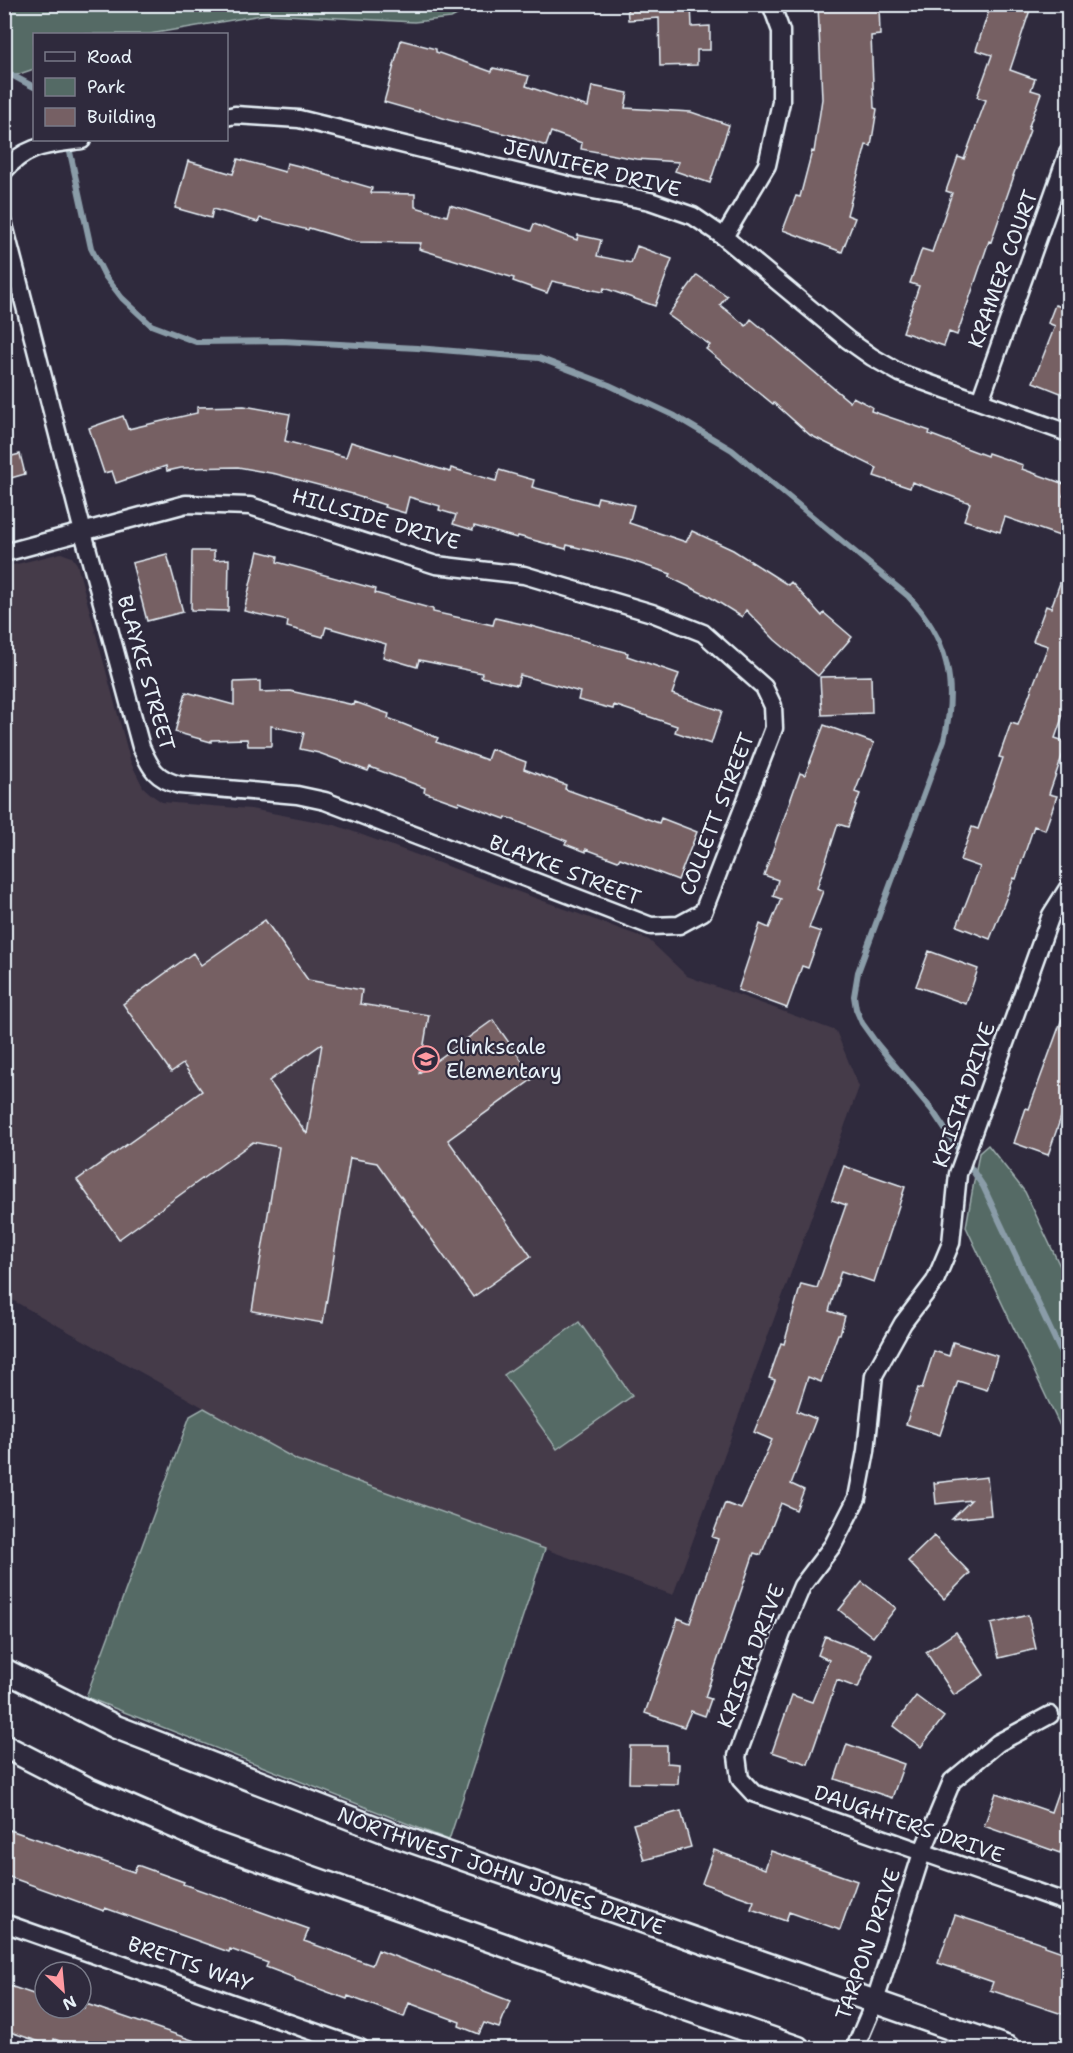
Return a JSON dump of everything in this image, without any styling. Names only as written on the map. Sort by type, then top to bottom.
[{"type":"main road","name":"NORTHWEST JOHN JONES DRIVE","points":[[4,1670],[116,1727],[389,1833],[1008,2049]]},
{"type":"main road","points":[[4,1746],[88,1789],[214,1844],[798,2049]]},
{"type":"street","points":[[724,237],[767,165],[781,102],[780,31],[771,4]]},
{"type":"street","name":"JENNIFER DRIVE","points":[[228,117],[299,119],[572,186],[650,201],[693,216],[724,237],[848,340],[872,357],[900,373],[1068,433]]},
{"type":"street","points":[[4,171],[14,160],[32,148],[76,141]]},
{"type":"street","name":"KRAMER COURT","points":[[980,401],[1068,153]]},
{"type":"street","name":"BLAYKE STREET","points":[[4,225],[141,747],[156,774],[168,782],[180,785],[297,795],[325,801],[651,927],[679,925]]},
{"type":"street","name":"HILLSIDE DRIVE","points":[[4,553],[186,504],[250,506],[436,565],[524,575],[652,613],[703,633],[764,687],[773,706]]},
{"type":"street","name":"COLLETT STREET","points":[[679,925],[703,912],[774,728],[773,706]]},
{"type":"street","name":"KRISTA DRIVE","points":[[740,1779],[737,1756],[782,1634],[802,1586],[833,1545],[857,1498],[866,1451],[874,1375],[903,1323],[935,1281],[951,1243],[958,1174],[1052,915],[1068,888]]},
{"type":"street","name":"TARPON DRIVE","points":[[855,2049],[875,2001],[922,1853],[952,1781],[998,1743],[1050,1715]]},
{"type":"street","name":"DAUGHTERS DRIVE","points":[[740,1779],[753,1793],[1068,1903]]},
{"type":"street","name":"BRETTS WAY","points":[[4,1923],[360,2049]]},
{"type":"shaded area","name":"Clinkscale Elementary","points":[[61,553],[72,557],[77,564],[131,763],[143,787],[162,802],[251,809],[335,825],[642,937],[649,940],[687,976],[836,1031],[859,1087],[673,1595],[297,1460],[5,1296],[5,567]]},
{"type":"green space","points":[[5,4],[476,5],[451,18],[414,22],[267,14],[156,33],[33,33],[33,69],[5,79]]},
{"type":"green space","points":[[988,1145],[1025,1192],[1068,1283],[1068,1443],[966,1227],[979,1153]]},
{"type":"green space","points":[[579,1322],[632,1396],[557,1449],[504,1375]]},
{"type":"green space","points":[[204,1408],[297,1460],[545,1549],[449,1840],[86,1697],[190,1416]]},
{"type":"building","points":[[627,4],[691,4],[692,27],[710,26],[710,50],[697,50],[697,65],[660,66],[659,18],[628,20]]},
{"type":"building","points":[[818,4],[879,4],[880,35],[871,36],[874,108],[877,109],[871,146],[866,145],[847,215],[855,218],[842,252],[783,230],[796,196],[800,197],[812,151],[814,152],[822,99]]},
{"type":"building","points":[[991,4],[1032,4],[1010,70],[1035,79],[1031,90],[1041,93],[957,335],[949,332],[944,346],[903,332],[919,286],[910,283],[922,249],[932,252],[952,193],[946,191],[958,157],[964,159],[986,100],[977,97],[992,55],[976,50]]},
{"type":"building","points":[[401,40],[436,49],[436,52],[492,72],[493,68],[529,76],[526,86],[588,107],[592,86],[628,93],[625,108],[691,112],[729,125],[710,183],[675,171],[679,162],[636,159],[581,149],[582,143],[551,132],[546,146],[514,135],[384,102]]},
{"type":"building","points":[[238,159],[285,172],[287,163],[323,172],[323,174],[372,188],[371,193],[415,194],[415,207],[447,216],[450,205],[531,231],[534,224],[577,240],[578,235],[601,240],[597,256],[631,263],[637,246],[672,259],[655,306],[604,288],[603,292],[552,281],[547,293],[513,281],[514,278],[419,249],[421,243],[356,242],[309,228],[308,230],[260,218],[258,222],[213,209],[211,218],[175,208],[188,161],[233,174]]},
{"type":"building","points":[[697,275],[727,296],[720,305],[746,326],[751,319],[850,402],[853,397],[872,407],[871,411],[930,431],[929,434],[987,456],[988,453],[1023,465],[1022,469],[1067,485],[1063,496],[1068,497],[1068,539],[1005,517],[1000,532],[964,520],[970,503],[912,482],[910,488],[874,476],[877,468],[810,435],[706,349],[710,345],[668,315]]},
{"type":"building","points":[[1068,293],[1068,396],[1033,382],[1055,326],[1048,323],[1055,305],[1062,307]]},
{"type":"building","points":[[244,406],[290,414],[285,441],[346,457],[351,442],[450,472],[451,468],[496,481],[499,470],[534,480],[532,487],[596,504],[598,497],[634,505],[629,523],[686,542],[692,531],[733,550],[788,585],[791,582],[822,616],[824,613],[852,637],[818,676],[775,640],[746,610],[742,617],[710,597],[669,577],[671,574],[629,560],[567,545],[566,549],[474,526],[473,530],[453,524],[456,515],[439,510],[440,506],[409,497],[405,513],[353,494],[276,474],[238,467],[181,468],[167,471],[166,466],[116,483],[112,471],[104,473],[89,428],[123,416],[128,429],[197,413],[197,407]]},
{"type":"building","points":[[20,454],[25,474],[4,480],[4,458]]},
{"type":"building","points":[[192,551],[214,551],[214,560],[229,559],[228,611],[191,610]]},
{"type":"building","points":[[258,551],[278,556],[277,562],[376,589],[375,593],[433,609],[433,612],[493,625],[495,618],[531,626],[628,653],[627,656],[679,674],[672,694],[722,711],[711,744],[675,732],[677,726],[614,705],[613,709],[578,700],[580,692],[520,675],[517,685],[481,677],[482,673],[419,660],[417,667],[383,657],[386,644],[326,627],[323,637],[287,627],[288,621],[244,611]]},
{"type":"building","points":[[167,554],[183,612],[147,621],[132,563]]},
{"type":"building","points":[[1066,566],[1068,566],[1068,701],[1055,738],[1067,742],[1049,794],[1057,796],[1045,830],[1034,826],[1016,879],[1014,878],[990,939],[957,926],[980,867],[960,860],[972,827],[978,829],[1003,758],[999,757],[1011,723],[1018,725],[1048,646],[1033,641],[1046,606],[1051,608]]},
{"type":"building","points":[[871,676],[872,713],[822,715],[820,677]]},
{"type":"building","points":[[260,681],[260,692],[290,691],[354,705],[355,702],[389,714],[388,718],[438,738],[436,742],[487,760],[491,749],[526,762],[524,769],[566,785],[565,789],[659,823],[661,818],[697,832],[678,880],[620,858],[618,861],[586,849],[586,852],[565,844],[567,841],[506,817],[505,819],[424,792],[425,788],[370,767],[368,771],[319,753],[300,749],[304,733],[271,726],[271,746],[248,746],[247,739],[211,740],[211,742],[175,732],[186,692],[234,705],[234,682]]},
{"type":"building","points":[[824,725],[874,743],[855,792],[860,794],[848,827],[838,824],[817,888],[823,891],[809,928],[821,932],[808,968],[802,966],[787,1008],[738,990],[760,924],[769,928],[781,899],[773,896],[778,880],[764,875],[800,773],[805,775]]},
{"type":"building","points":[[265,920],[308,980],[362,990],[360,1004],[429,1015],[419,1073],[493,1020],[534,1078],[448,1140],[531,1256],[473,1297],[377,1163],[350,1158],[323,1323],[252,1311],[279,1147],[253,1142],[119,1239],[77,1180],[202,1091],[183,1064],[171,1072],[123,1004],[193,953],[201,965]],"holes":[[[322,1044],[307,1134],[269,1081]]]},
{"type":"building","points":[[929,951],[978,969],[966,1004],[916,986]]},
{"type":"building","points":[[1067,1005],[1068,1097],[1048,1155],[1014,1143],[1026,1108],[1029,1109]]},
{"type":"building","points":[[844,1166],[905,1187],[874,1282],[841,1271],[829,1311],[845,1316],[840,1334],[838,1334],[821,1382],[808,1377],[797,1411],[816,1419],[791,1484],[804,1490],[796,1510],[781,1503],[761,1555],[754,1553],[705,1697],[711,1699],[705,1716],[691,1711],[684,1727],[645,1713],[678,1618],[690,1623],[718,1539],[712,1537],[725,1503],[741,1509],[772,1440],[754,1432],[775,1380],[769,1378],[781,1343],[784,1344],[801,1284],[817,1288],[846,1205],[832,1200]]},
{"type":"building","points":[[953,1342],[997,1356],[987,1390],[958,1381],[940,1435],[906,1424],[918,1388],[922,1389],[934,1351],[949,1356]]},
{"type":"building","points":[[987,1477],[991,1515],[952,1519],[971,1500],[936,1504],[934,1483]]},
{"type":"building","points":[[934,1536],[970,1573],[944,1599],[908,1561]]},
{"type":"building","points":[[862,1582],[896,1608],[873,1637],[839,1610]]},
{"type":"building","points":[[1028,1615],[1036,1649],[999,1658],[991,1624]]},
{"type":"building","points":[[956,1632],[984,1675],[954,1695],[926,1652]]},
{"type":"building","points":[[825,1636],[872,1654],[858,1688],[837,1680],[808,1764],[772,1752],[792,1695],[812,1702],[829,1660],[818,1655]]},
{"type":"building","points":[[916,1696],[944,1717],[921,1747],[893,1726]]},
{"type":"building","points":[[847,1744],[904,1764],[892,1798],[835,1779]]},
{"type":"building","points":[[630,1746],[667,1746],[667,1763],[679,1764],[678,1784],[629,1783]]},
{"type":"building","points":[[1066,1769],[1068,1770],[1068,1838],[1065,1837],[1060,1853],[984,1826],[996,1793],[1051,1812]]},
{"type":"building","points":[[681,1811],[691,1847],[644,1860],[633,1824]]},
{"type":"building","points":[[10,1830],[134,1872],[137,1865],[184,1882],[183,1884],[309,1929],[304,1941],[372,1965],[378,1950],[510,2001],[499,2028],[484,2023],[479,2034],[459,2026],[460,2022],[409,2003],[404,2017],[348,1996],[347,1999],[295,1980],[295,1978],[266,1967],[268,1963],[230,1949],[229,1952],[4,1875],[4,1846]]},
{"type":"building","points":[[714,1850],[765,1869],[771,1851],[857,1881],[840,1930],[789,1912],[786,1921],[751,1909],[754,1901],[702,1883]]},
{"type":"building","points":[[955,1915],[1045,1944],[1045,1946],[1068,1954],[1068,2016],[990,1990],[993,1982],[938,1963]]},
{"type":"building","points":[[4,1984],[33,1994],[33,2020],[93,2020],[93,2006],[210,2046],[210,2049],[82,2049],[54,2039],[52,2046],[4,2030]]},
{"type":"waterway","points":[[4,71],[33,86]]},
{"type":"waterway","points":[[68,143],[91,248],[105,276],[122,298],[151,325],[196,342],[282,341],[417,348],[539,358],[609,385],[675,416],[732,450],[908,596],[922,612],[941,645],[946,663],[950,700],[948,719],[944,740],[858,972],[854,996],[856,1009],[862,1023],[877,1044],[932,1110],[983,1186],[1068,1367]]},
{"type":"place","name":"Clinkscale Elementary","points":[[426,1059]]}]
